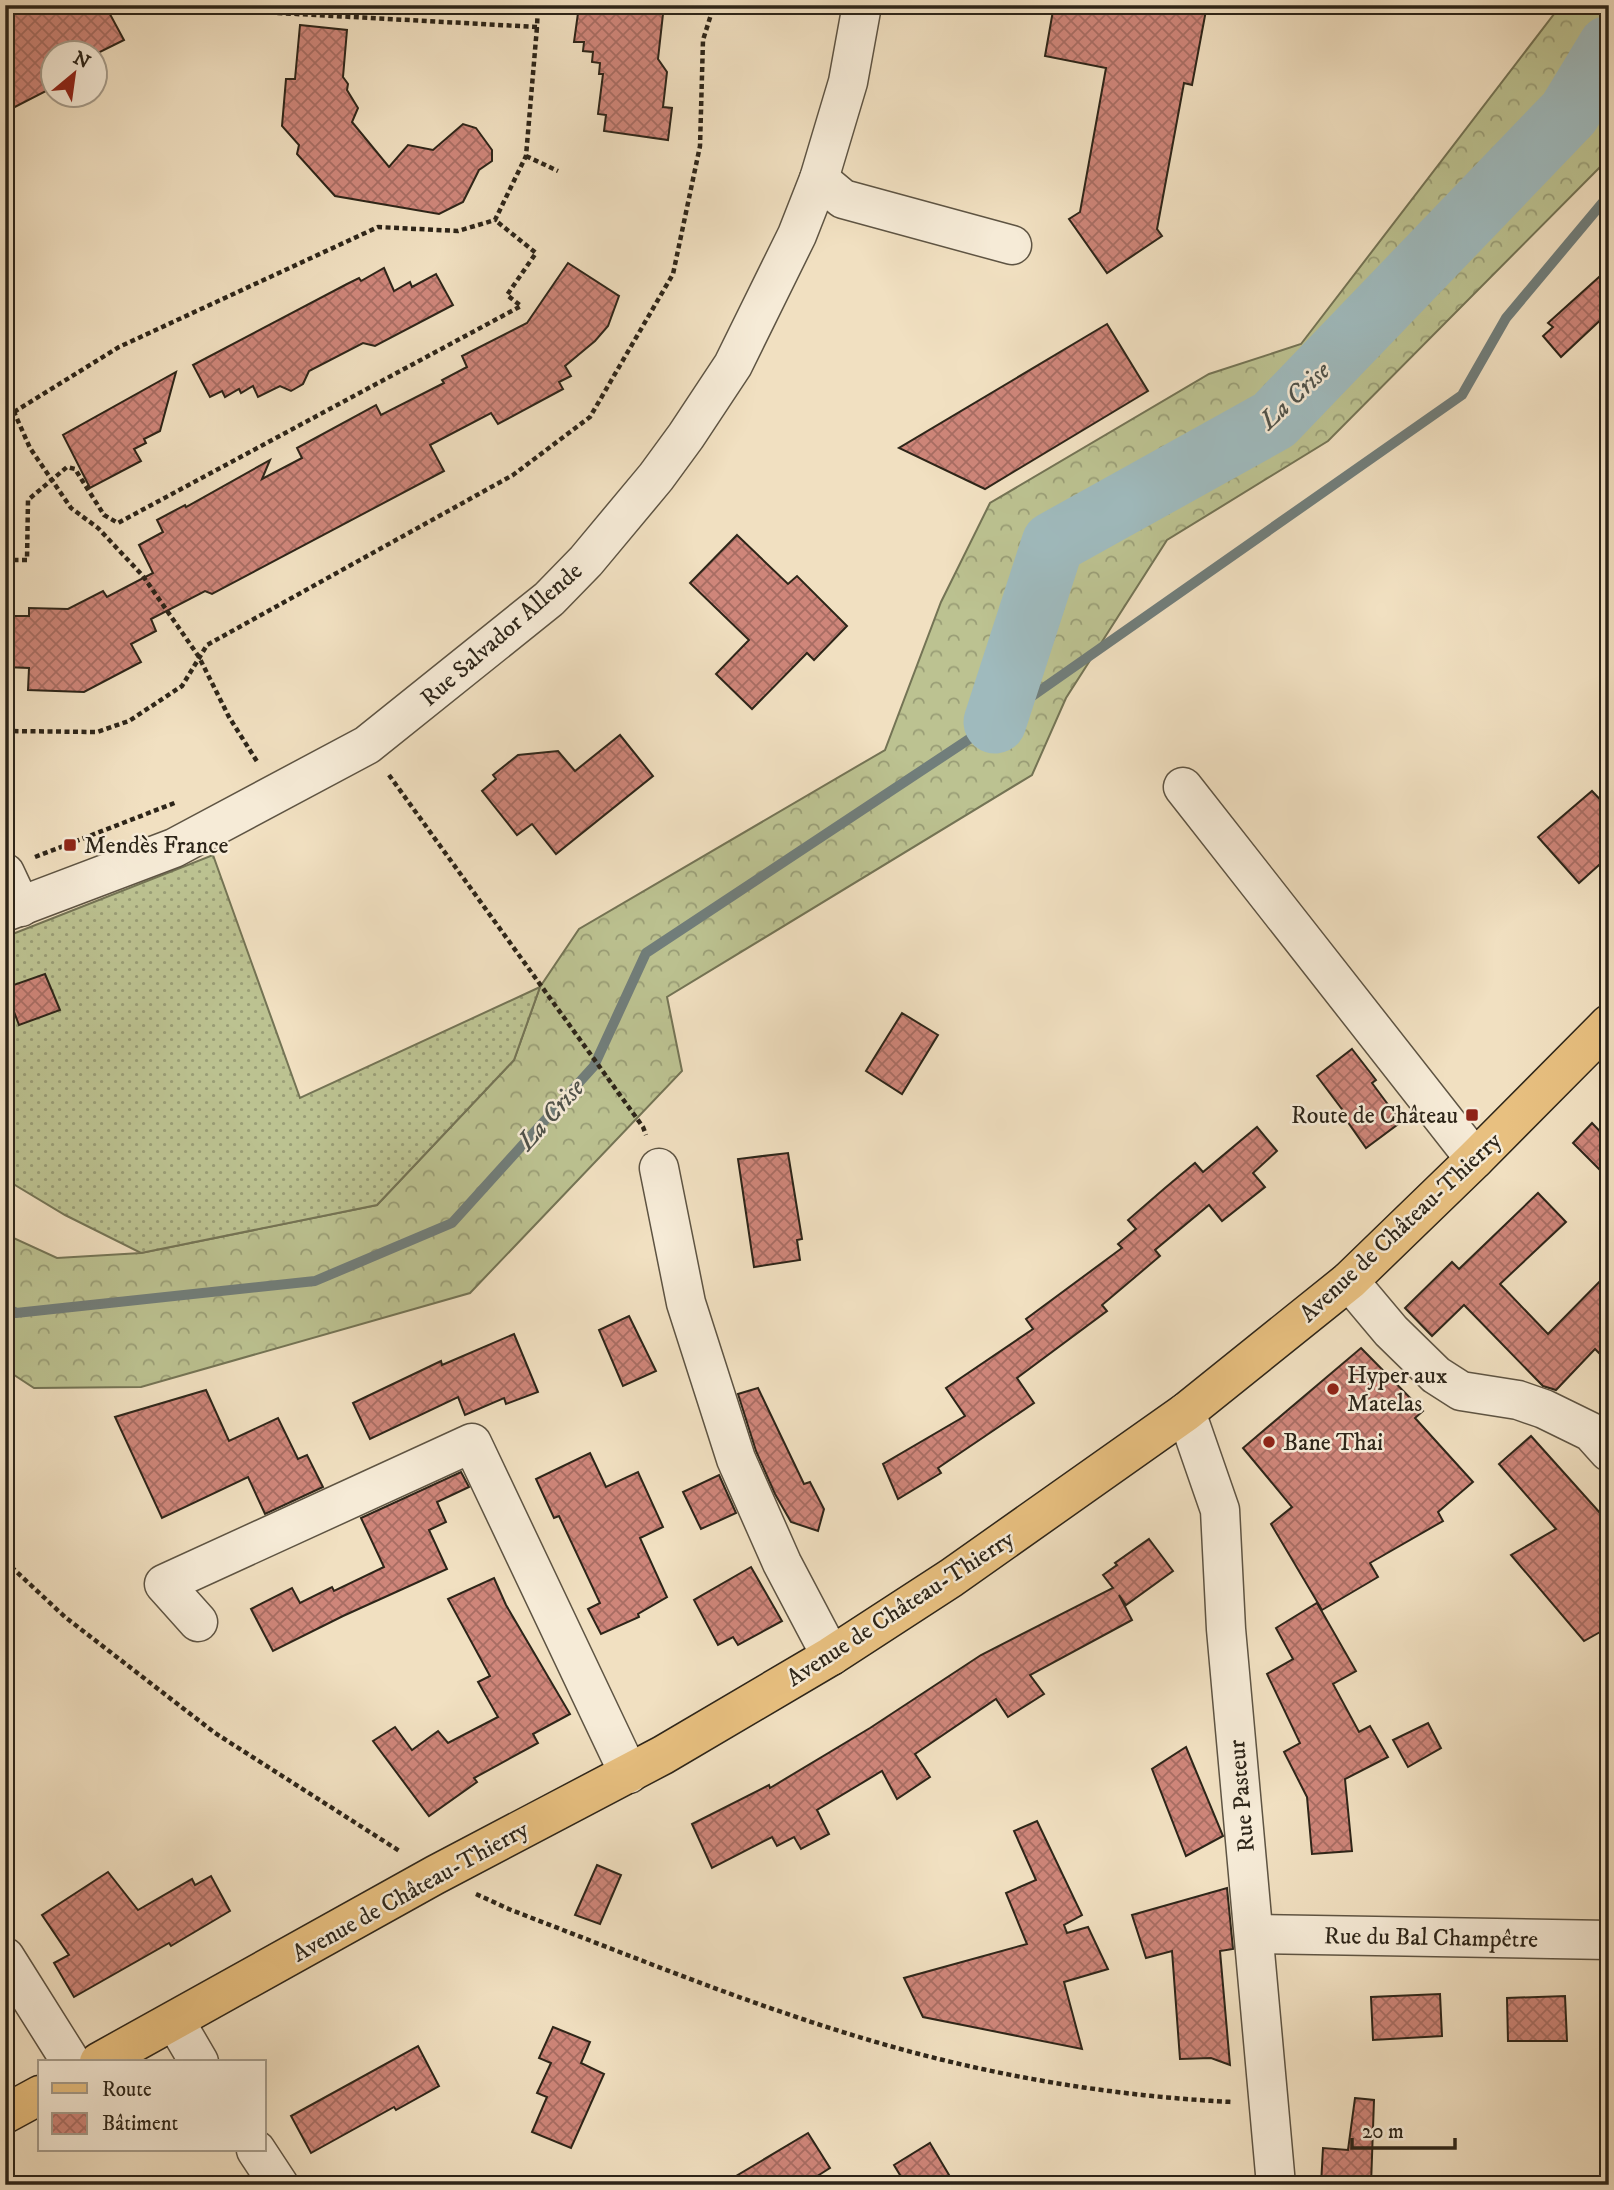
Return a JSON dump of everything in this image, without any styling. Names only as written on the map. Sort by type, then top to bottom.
[{"type":"main road","name":"Avenue de Château-Thierry","points":[[103,2060],[435,1875],[629,1774],[831,1656],[951,1578],[1186,1412],[1349,1280],[1475,1159],[1609,1024]]},
{"type":"main road","points":[[5,2114],[38,2096]]},
{"type":"street","name":"Rue Salvador Allende","points":[[15,887],[174,848],[367,745],[549,599],[586,561],[687,436],[733,365],[797,235],[820,178],[848,82],[862,5]]},
{"type":"street","points":[[820,178],[844,199],[1012,246]]},
{"type":"street","points":[[1183,787],[1475,1159]]},
{"type":"street","points":[[659,1168],[686,1303],[736,1459],[782,1563],[831,1656]]},
{"type":"street","points":[[1349,1280],[1391,1331],[1436,1376],[1461,1391],[1518,1400],[1603,1433]]},
{"type":"street","name":"Rue Pasteur","points":[[1186,1412],[1220,1510],[1226,1629],[1276,2185]]},
{"type":"street","points":[[198,1622],[164,1584],[472,1443],[629,1774]]},
{"type":"street","name":"Rue du Bal Champêtre","points":[[1254,1934],[1609,1940]]},
{"type":"street","points":[[5,1957],[70,2060]]},
{"type":"street","points":[[175,2021],[198,2060]]},
{"type":"street","points":[[257,2152],[279,2185]]},
{"type":"path","points":[[223,5],[223,10],[537,27]]},
{"type":"path","points":[[14,412],[119,347],[378,227],[458,232],[495,220],[526,156],[538,5]]},
{"type":"path","points":[[5,731],[97,732],[129,720],[182,686],[206,645],[513,475],[590,417],[673,274],[700,146],[704,40],[714,5]]},
{"type":"path","points":[[526,156],[558,171]]},
{"type":"path","points":[[5,560],[27,560],[28,500],[67,467],[75,470],[104,514],[118,523],[521,306],[507,295],[536,253],[495,220]]},
{"type":"path","points":[[5,409],[14,412],[30,448],[71,508],[98,528],[142,576],[200,657],[229,717],[260,767]]},
{"type":"path","points":[[367,745],[643,1127],[659,1168]]},
{"type":"path","points":[[15,887],[177,801]]},
{"type":"path","points":[[5,1561],[65,1617],[215,1733],[435,1875],[536,1919],[773,2009],[870,2040],[963,2064],[1061,2085],[1161,2099],[1269,2104]]},
{"type":"green space","points":[[1561,5],[1609,5],[1609,158],[1328,441],[1167,540],[1066,698],[1032,775],[667,997],[682,1071],[470,1293],[141,1387],[34,1388],[5,1369],[5,1234],[57,1258],[141,1253],[377,1205],[514,1060],[540,987],[579,929],[885,750],[941,602],[990,503],[1209,374],[1301,344]]},
{"type":"green space","points":[[213,855],[300,1098],[540,987],[514,1060],[377,1205],[141,1253],[65,1215],[5,1179],[5,937]]},
{"type":"building","points":[[5,5],[105,5],[124,40],[108,48],[108,38],[38,38],[38,95],[5,112]]},
{"type":"building","points":[[589,5],[664,5],[658,59],[667,72],[663,107],[672,108],[668,140],[604,131],[606,115],[598,114],[603,74],[599,74],[600,63],[592,62],[593,52],[583,51],[584,42],[574,42],[578,13],[588,14]]},
{"type":"building","points":[[1054,5],[1207,5],[1192,85],[1184,83],[1157,229],[1162,236],[1107,273],[1069,219],[1080,212],[1106,68],[1045,56]]},
{"type":"building","points":[[300,25],[347,30],[343,77],[358,108],[352,122],[389,167],[408,145],[433,150],[463,124],[476,128],[492,150],[492,161],[479,170],[463,202],[439,214],[335,196],[297,154],[299,145],[282,126],[286,79],[295,79]]},
{"type":"building","points":[[568,263],[619,296],[608,326],[595,341],[565,366],[571,376],[559,382],[563,389],[498,424],[491,413],[430,445],[444,471],[212,594],[205,591],[151,619],[156,631],[131,644],[141,662],[84,692],[28,690],[29,668],[5,667],[5,616],[29,616],[29,608],[68,609],[103,591],[107,597],[153,573],[139,545],[163,532],[157,520],[185,505],[186,507],[270,460],[262,479],[302,458],[297,448],[376,405],[381,415],[444,383],[442,380],[467,367],[462,356],[527,323]]},
{"type":"building","points":[[384,268],[394,291],[410,282],[412,287],[436,274],[453,305],[375,346],[363,343],[309,371],[303,384],[291,391],[280,386],[258,397],[253,386],[241,393],[239,389],[225,397],[222,391],[210,397],[193,365],[347,284],[359,278],[361,281]]},
{"type":"building","points":[[1609,268],[1609,312],[1561,357],[1543,336],[1553,327],[1548,323]]},
{"type":"building","points":[[1107,324],[1148,391],[985,489],[899,448]]},
{"type":"building","points":[[176,372],[160,431],[144,439],[146,443],[134,449],[141,461],[90,488],[63,435]]},
{"type":"building","points":[[737,535],[788,584],[797,576],[847,626],[814,660],[807,653],[752,709],[716,674],[749,640],[690,583]]},
{"type":"building","points":[[620,735],[653,776],[556,854],[532,824],[517,835],[482,791],[496,779],[493,775],[518,755],[558,751],[575,771]]},
{"type":"building","points":[[1592,791],[1609,809],[1609,856],[1579,883],[1538,837]]},
{"type":"building","points":[[45,974],[60,1010],[19,1025],[5,988]]},
{"type":"building","points":[[902,1013],[938,1035],[902,1094],[866,1071]]},
{"type":"building","points":[[1352,1049],[1376,1080],[1372,1083],[1401,1122],[1366,1148],[1345,1118],[1347,1116],[1317,1076]]},
{"type":"building","points":[[1592,1123],[1609,1141],[1609,1179],[1573,1143]]},
{"type":"building","points":[[1257,1127],[1277,1151],[1253,1173],[1265,1187],[1222,1221],[1209,1205],[1155,1250],[1160,1256],[1102,1305],[1107,1311],[1017,1378],[1034,1403],[938,1468],[941,1473],[898,1499],[883,1464],[965,1416],[946,1388],[1033,1329],[1026,1319],[1122,1248],[1118,1244],[1136,1229],[1128,1220],[1165,1188],[1195,1163],[1203,1172]]},
{"type":"building","points":[[788,1153],[802,1239],[797,1240],[800,1260],[754,1267],[738,1159]]},
{"type":"building","points":[[1538,1193],[1566,1222],[1500,1284],[1548,1334],[1609,1272],[1609,1363],[1595,1349],[1556,1390],[1543,1386],[1464,1305],[1432,1336],[1405,1308],[1452,1262],[1459,1269]]},
{"type":"building","points":[[629,1316],[656,1371],[623,1386],[599,1330]]},
{"type":"building","points":[[514,1334],[538,1392],[506,1404],[504,1398],[465,1415],[458,1397],[370,1439],[353,1403],[441,1361],[442,1365]]},
{"type":"building","points":[[1361,1348],[1423,1411],[1415,1418],[1473,1482],[1438,1512],[1443,1521],[1370,1563],[1378,1577],[1322,1610],[1271,1524],[1292,1507],[1243,1448]]},
{"type":"building","points":[[758,1388],[804,1484],[810,1482],[824,1509],[818,1531],[791,1522],[756,1451],[738,1394]]},
{"type":"building","points":[[206,1390],[229,1441],[278,1418],[298,1459],[307,1455],[323,1487],[265,1514],[248,1477],[162,1518],[115,1417]]},
{"type":"building","points":[[1531,1436],[1609,1523],[1609,1627],[1584,1641],[1511,1555],[1556,1529],[1499,1464]]},
{"type":"building","points":[[590,1453],[606,1487],[638,1472],[663,1527],[640,1538],[667,1597],[638,1614],[639,1617],[601,1634],[588,1609],[600,1603],[559,1516],[554,1518],[536,1479]]},
{"type":"building","points":[[461,1472],[469,1487],[437,1502],[446,1522],[429,1530],[447,1569],[273,1651],[251,1609],[292,1588],[300,1603],[332,1587],[334,1591],[384,1567],[361,1518]]},
{"type":"building","points":[[719,1475],[736,1513],[701,1529],[683,1492]]},
{"type":"building","points":[[1149,1539],[1173,1571],[1126,1605],[1119,1595],[1132,1620],[1030,1675],[1044,1694],[1008,1717],[996,1699],[915,1754],[930,1777],[897,1799],[882,1771],[817,1810],[829,1834],[801,1849],[794,1837],[777,1846],[772,1837],[712,1868],[692,1824],[769,1785],[770,1788],[870,1728],[981,1655],[1113,1588],[1103,1575]]},
{"type":"building","points":[[751,1567],[782,1621],[738,1645],[733,1637],[718,1645],[694,1600]]},
{"type":"building","points":[[494,1578],[506,1605],[570,1714],[533,1734],[538,1743],[474,1778],[477,1782],[429,1816],[373,1741],[395,1727],[412,1750],[438,1731],[448,1743],[498,1717],[478,1682],[490,1676],[448,1599]]},
{"type":"building","points":[[1317,1603],[1356,1671],[1333,1684],[1359,1732],[1370,1726],[1388,1757],[1345,1779],[1352,1851],[1312,1854],[1307,1797],[1284,1752],[1300,1743],[1267,1674],[1293,1659],[1276,1628]]},
{"type":"building","points":[[1428,1723],[1441,1748],[1408,1767],[1393,1740]]},
{"type":"building","points":[[1186,1747],[1223,1836],[1186,1856],[1152,1769]]},
{"type":"building","points":[[1037,1821],[1082,1915],[1064,1925],[1067,1933],[1088,1927],[1108,1969],[1064,1982],[1082,2049],[923,2017],[904,1978],[1027,1944],[1006,1893],[1036,1880],[1014,1831]]},
{"type":"building","points":[[597,1865],[621,1875],[600,1924],[575,1915]]},
{"type":"building","points":[[108,1872],[138,1910],[192,1879],[195,1885],[211,1876],[230,1911],[171,1946],[169,1943],[74,1997],[54,1963],[69,1955],[42,1915]]},
{"type":"building","points":[[1227,1888],[1233,1949],[1220,1951],[1230,2065],[1211,2058],[1180,2059],[1172,1951],[1146,1958],[1132,1915]]},
{"type":"building","points":[[1440,1994],[1442,2036],[1373,2040],[1371,1997]]},
{"type":"building","points":[[1565,1996],[1567,2041],[1508,2041],[1507,1998]]},
{"type":"building","points":[[553,2027],[590,2042],[581,2063],[604,2074],[571,2148],[532,2132],[547,2097],[537,2093],[551,2063],[539,2058]]},
{"type":"building","points":[[418,2046],[439,2086],[396,2110],[394,2107],[311,2153],[291,2116]]},
{"type":"building","points":[[1355,2098],[1374,2100],[1371,2185],[1321,2185],[1323,2148],[1348,2150]]},
{"type":"building","points":[[808,2133],[830,2168],[803,2185],[721,2185]]},
{"type":"building","points":[[930,2143],[955,2185],[906,2185],[894,2165]]},
{"type":"waterway","name":"La Crise","points":[[995,722],[1053,543],[1274,420],[1569,113],[1609,47]]},
{"type":"waterway","name":"La Crise","points":[[5,1307],[16,1313],[315,1281],[452,1223],[594,1066],[646,953],[995,722],[1462,395],[1506,318],[1609,195]]},
{"type":"place","name":"Mendès France","points":[[70,845]]},
{"type":"place","name":"Route de Château","points":[[1472,1115]]},
{"type":"place","name":"Hyper aux Matelas","points":[[1333,1389]]},
{"type":"place","name":"Bane Thai","points":[[1269,1442]]}]
